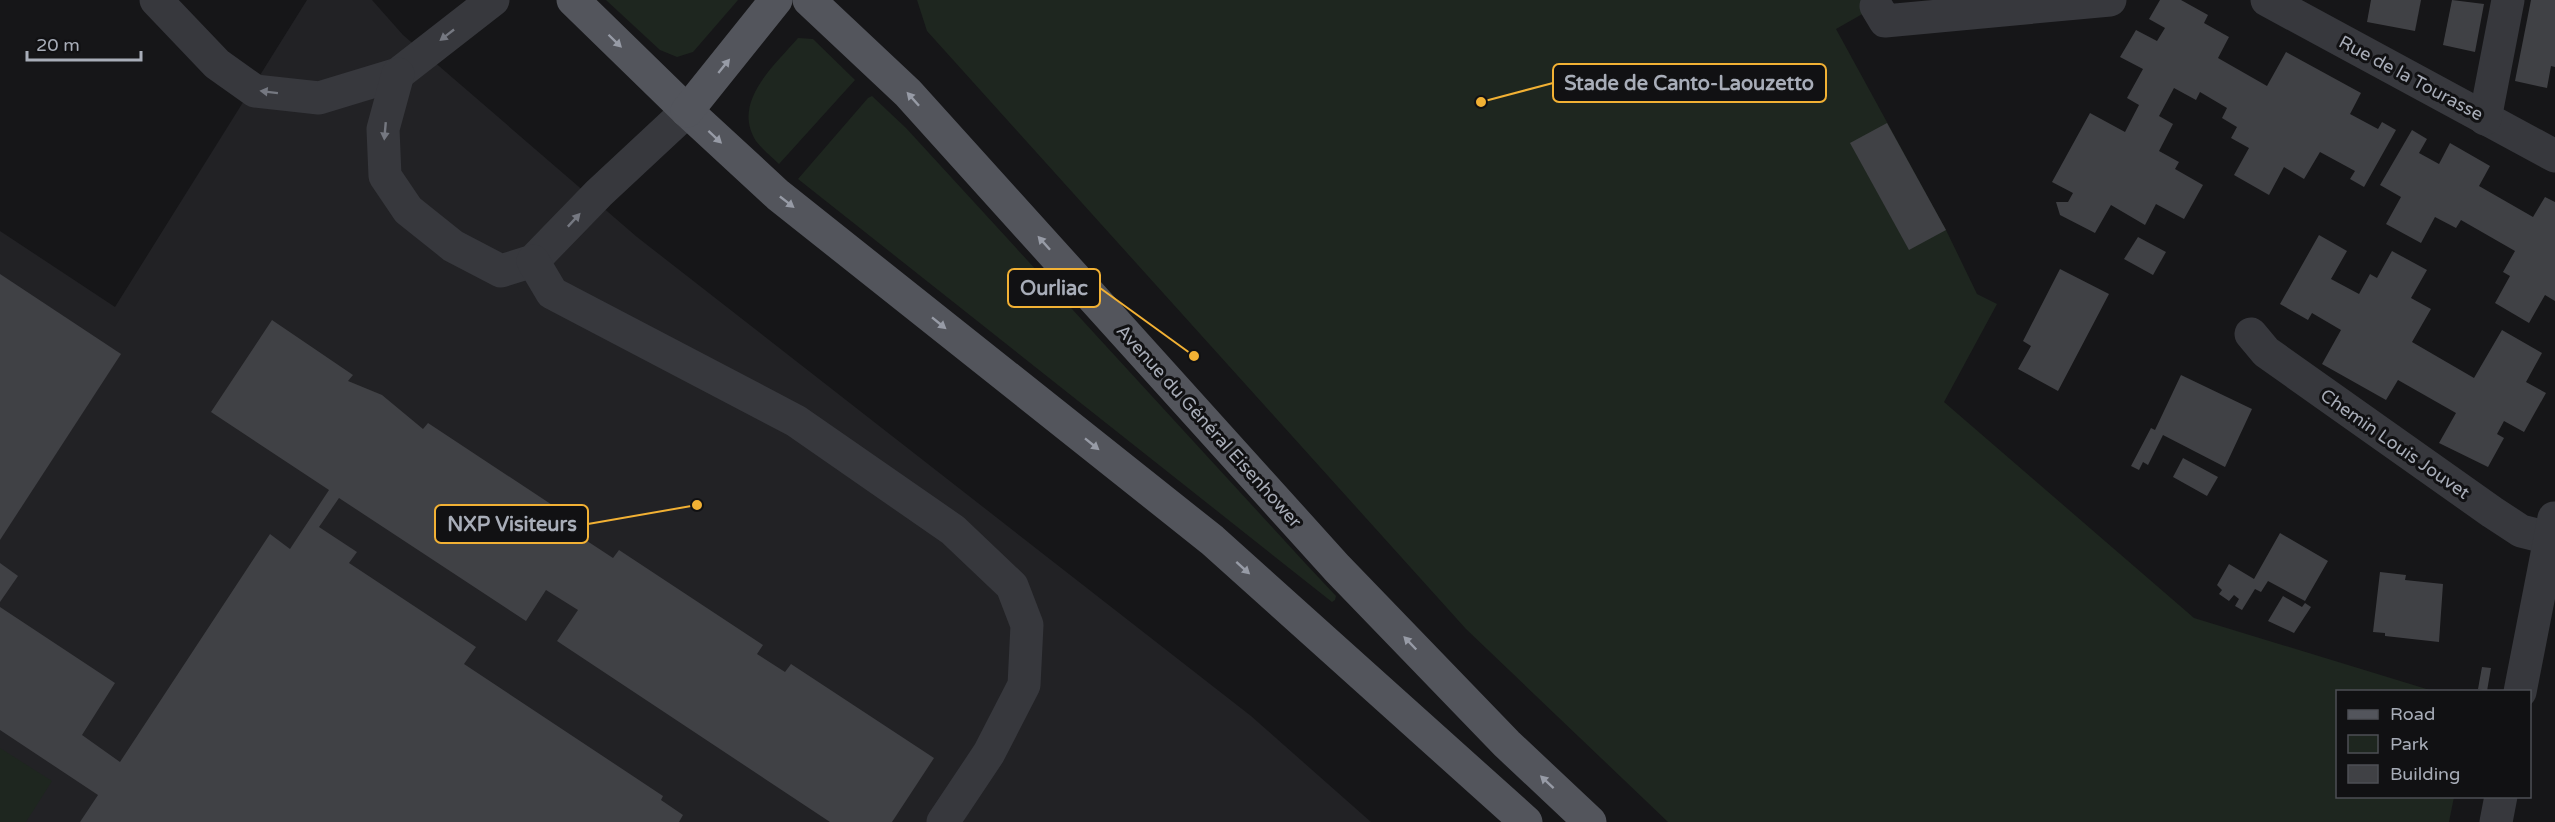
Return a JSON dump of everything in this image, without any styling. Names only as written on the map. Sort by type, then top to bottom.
[{"type":"main road","points":[[573,0],[687,111],[778,195],[1212,540],[1526,822]]},
{"type":"main road","points":[[687,111],[776,0]]},
{"type":"main road","name":"Avenue du Général Eisenhower","points":[[809,0],[909,93],[1336,568],[1507,744],[1590,822]]},
{"type":"street","points":[[156,0],[217,64],[255,91],[319,98],[398,74],[494,0]]},
{"type":"street","points":[[1875,6],[1885,21],[2110,0]]},
{"type":"street","name":"Rue de la Tourasse","points":[[2267,0],[2555,156]]},
{"type":"street","points":[[2485,119],[2508,0]]},
{"type":"street","points":[[398,74],[383,129],[385,176],[408,210],[453,246],[501,271],[533,261],[599,193],[687,111]]},
{"type":"street","points":[[533,261],[552,293],[796,421],[952,530],[1012,586],[1027,625],[1024,685],[989,753],[943,822]]},
{"type":"street","name":"Chemin Louis Jouvet","points":[[2251,334],[2266,352],[2492,513],[2522,531],[2552,527]]},
{"type":"street","points":[[2520,690],[2552,527]]},
{"type":"street","points":[[2496,822],[2501,798]]},
{"type":"shaded area","points":[[307,0],[372,0],[403,35],[637,237],[1251,716],[1371,822],[0,822],[0,231],[115,307]]},
{"type":"green space","points":[[606,0],[738,0],[693,52],[677,57],[660,50]]},
{"type":"green space","points":[[917,0],[1887,0],[1836,29],[1946,230],[1977,294],[1997,304],[1944,402],[2194,618],[2430,690],[2336,690],[2336,798],[2454,798],[2449,822],[1668,822],[1466,629],[927,31]]},
{"type":"green space","points":[[798,38],[813,39],[855,80],[779,164],[756,141],[750,126],[749,112],[752,98],[759,85]]},
{"type":"green space","points":[[872,96],[906,128],[1336,596],[1335,600],[1332,602],[798,179]]},
{"type":"green space","points":[[0,748],[52,781],[26,822],[0,822]]},
{"type":"building","points":[[2160,0],[2181,0],[2208,15],[2204,23],[2229,37],[2218,58],[2267,86],[2286,52],[2361,93],[2350,114],[2378,129],[2382,122],[2396,130],[2364,187],[2350,179],[2355,171],[2320,152],[2304,179],[2284,167],[2269,195],[2234,175],[2249,148],[2231,138],[2237,127],[2222,118],[2227,108],[2200,92],[2196,100],[2174,88],[2159,116],[2173,124],[2159,151],[2179,162],[2175,169],[2203,185],[2184,219],[2156,204],[2145,225],[2111,205],[2095,233],[2060,215],[2056,202],[2068,202],[2073,193],[2052,182],[2090,113],[2125,132],[2139,105],[2127,98],[2143,69],[2120,57],[2136,30],[2157,41],[2165,28],[2149,19]]},
{"type":"building","points":[[2371,0],[2421,0],[2415,31],[2367,22]]},
{"type":"building","points":[[2452,0],[2484,4],[2475,52],[2443,45]]},
{"type":"building","points":[[2531,0],[2555,0],[2555,67],[2551,66],[2547,88],[2515,81]]},
{"type":"building","points":[[1887,123],[1946,230],[1909,250],[1850,143]]},
{"type":"building","points":[[2412,130],[2427,139],[2419,153],[2439,164],[2450,143],[2490,166],[2479,186],[2533,217],[2545,197],[2555,202],[2555,301],[2545,295],[2529,323],[2495,303],[2510,276],[2503,272],[2515,251],[2461,220],[2456,228],[2435,217],[2421,243],[2386,224],[2401,197],[2380,185]]},
{"type":"building","points":[[2319,235],[2347,251],[2331,279],[2359,294],[2370,274],[2377,278],[2392,251],[2427,270],[2411,298],[2431,309],[2412,342],[2474,378],[2502,330],[2542,353],[2526,382],[2546,393],[2524,432],[2504,421],[2497,434],[2504,438],[2488,467],[2439,443],[2456,413],[2398,380],[2386,400],[2322,364],[2341,330],[2312,313],[2308,320],[2280,304]]},
{"type":"building","points":[[2138,237],[2166,252],[2153,275],[2124,259]]},
{"type":"building","points":[[2060,269],[2109,294],[2058,391],[2018,369],[2031,346],[2023,341]]},
{"type":"building","points":[[0,274],[121,354],[0,540]]},
{"type":"building","points":[[272,320],[353,375],[348,381],[382,395],[423,429],[428,423],[587,528],[581,537],[613,558],[619,550],[763,645],[757,654],[785,672],[791,664],[934,758],[892,822],[830,822],[557,641],[578,610],[546,590],[526,621],[339,498],[319,527],[357,552],[349,563],[476,647],[464,664],[663,796],[661,800],[683,815],[679,822],[80,822],[98,795],[0,730],[0,607],[115,683],[82,735],[120,762],[270,534],[290,549],[329,490],[211,412]]},
{"type":"building","points":[[2181,375],[2252,409],[2225,467],[2163,435],[2148,465],[2143,462],[2139,470],[2131,466],[2151,428],[2155,430]]},
{"type":"building","points":[[2183,458],[2218,477],[2207,496],[2173,477]]},
{"type":"building","points":[[2280,533],[2328,561],[2305,601],[2268,581],[2261,592],[2255,589],[2242,610],[2235,606],[2239,599],[2234,595],[2229,601],[2219,594],[2222,590],[2217,585],[2229,564],[2254,579]]},
{"type":"building","points":[[0,563],[18,576],[0,602]]},
{"type":"building","points":[[2380,572],[2406,575],[2405,580],[2443,584],[2439,642],[2385,636],[2385,633],[2373,632]]},
{"type":"building","points":[[2283,596],[2302,607],[2305,603],[2311,607],[2294,633],[2268,621]]},
{"type":"building","points":[[2482,667],[2491,668],[2487,690],[2478,689]]},
{"type":"place","name":"Stade de Canto-Laouzetto","points":[[1481,102]]},
{"type":"place","name":"Ourliac","points":[[1194,356]]},
{"type":"place","name":"NXP Visiteurs","points":[[697,505]]}]
